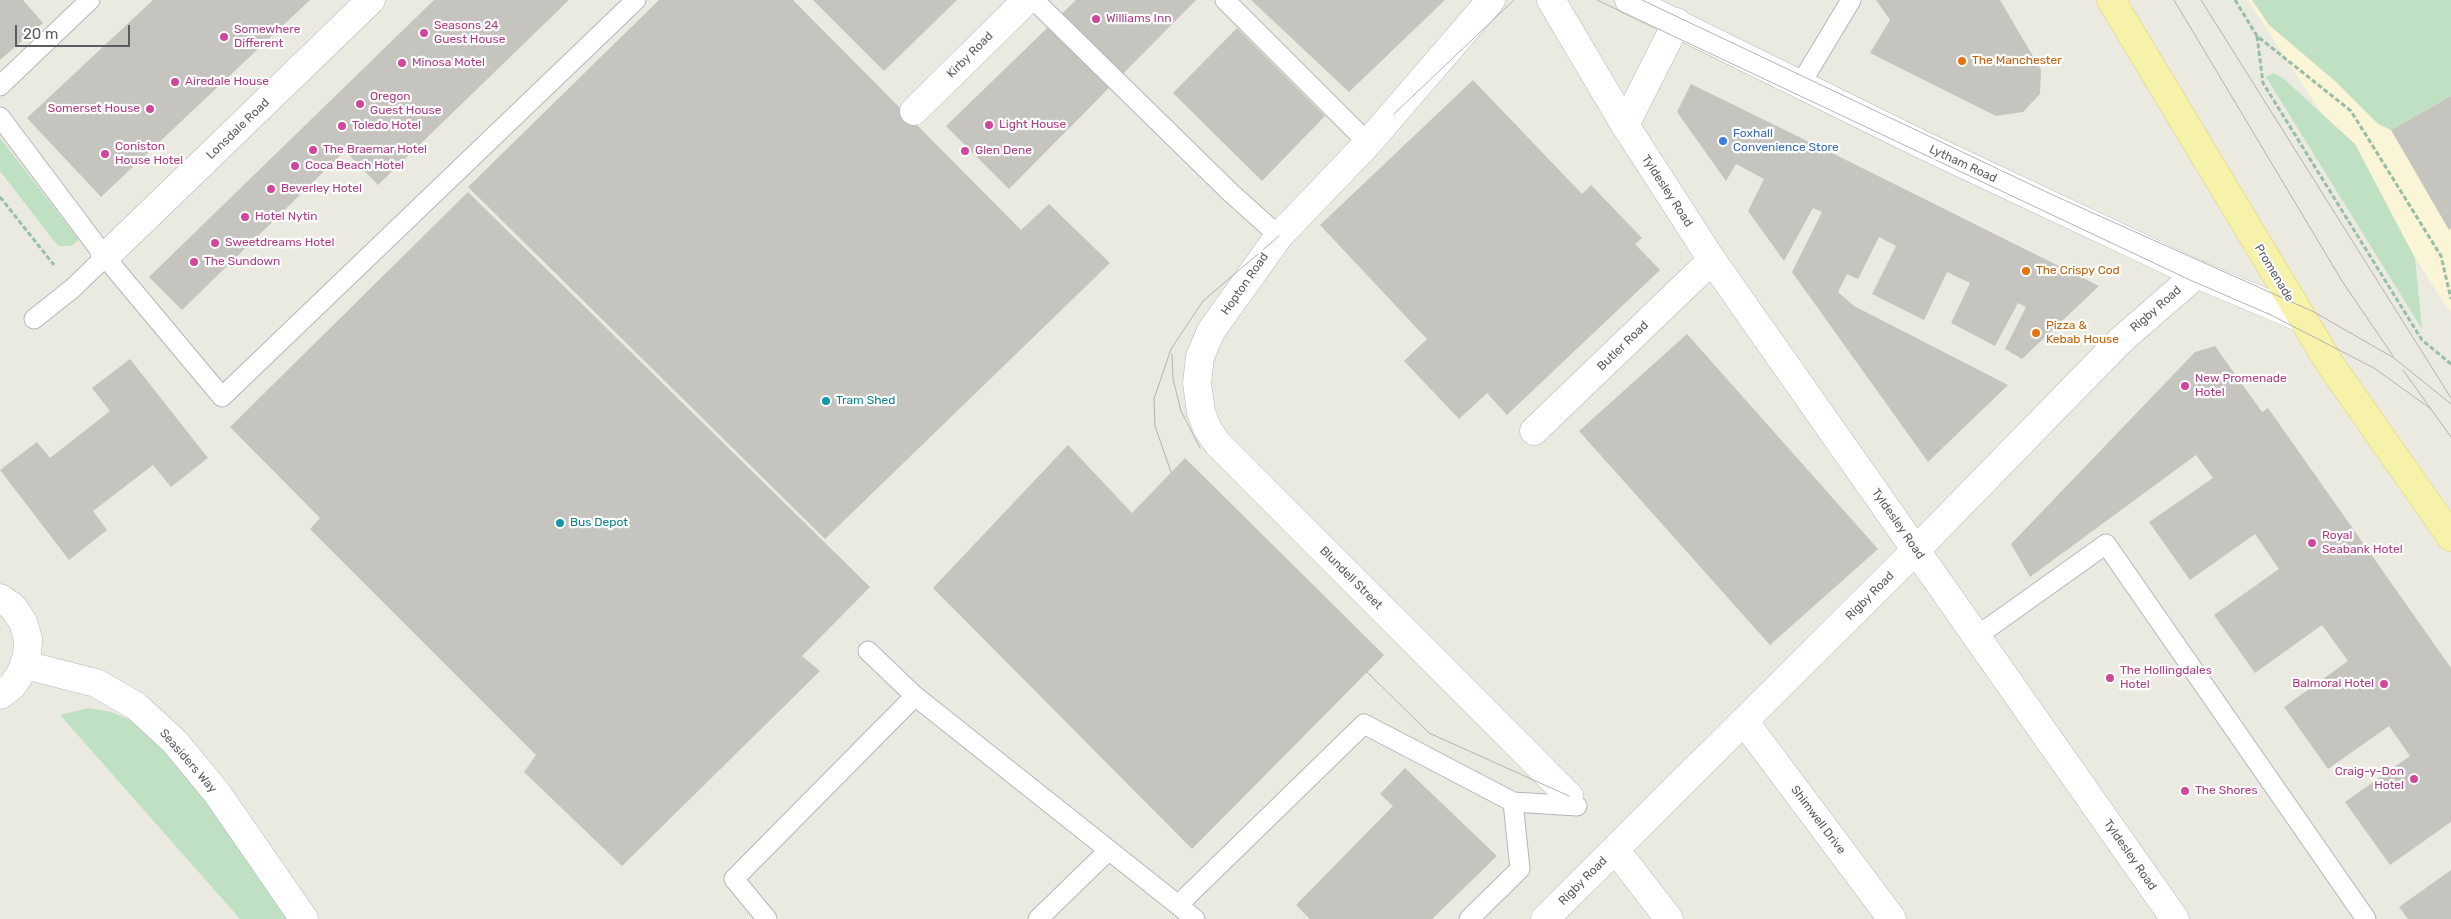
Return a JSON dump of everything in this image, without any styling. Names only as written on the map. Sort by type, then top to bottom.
[{"type":"main road","name":"Promenade","points":[[2111,0],[2330,364],[2451,537]]},
{"type":"street","name":"Lonsdale Road","points":[[105,257],[370,0]]},
{"type":"street","name":"Kirby Road","points":[[914,111],[1026,0]]},
{"type":"street","name":"Hopton Road","points":[[1211,331],[1278,236],[1368,143],[1491,0]]},
{"type":"street","name":"Tyldesley Road","points":[[1550,0],[1625,125],[1712,260],[2175,919]]},
{"type":"street","name":"Lytham Road","points":[[1629,0],[1677,22],[1800,85],[2197,274],[2301,318]]},
{"type":"street","points":[[1625,125],[1677,22]]},
{"type":"street","name":"Butler Road","points":[[1534,432],[1712,260]]},
{"type":"street","name":"Rigby Road","points":[[1544,919],[1916,550],[2121,340],[2197,274]]},
{"type":"street","name":"Blundell Street","points":[[1211,331],[1200,357],[1197,383],[1207,428],[1217,443],[1573,801]]},
{"type":"street","points":[[0,598],[12,607],[23,622],[28,639],[25,665],[12,686],[0,695]]},
{"type":"street","name":"Seasiders Way","points":[[25,665],[96,683],[136,706],[175,742],[217,793],[304,919]]},
{"type":"street","name":"Shimwell Drive","points":[[1744,721],[1892,919]]},
{"type":"street","points":[[1615,849],[1669,919]]},
{"type":"lane","points":[[0,86],[90,0]]},
{"type":"lane","points":[[0,117],[105,257],[222,397],[636,0]]},
{"type":"lane","points":[[1034,0],[1231,193],[1278,236]]},
{"type":"lane","points":[[1225,0],[1368,143]]},
{"type":"lane","points":[[1800,85],[1851,0]]},
{"type":"lane","points":[[34,319],[73,288],[105,257]]},
{"type":"lane","points":[[1977,636],[2106,544],[2366,919]]},
{"type":"lane","points":[[868,651],[915,696],[1195,919]]},
{"type":"lane","points":[[767,919],[734,879],[915,696]]},
{"type":"lane","points":[[1178,905],[1364,724],[1513,802],[1573,801]]},
{"type":"lane","points":[[1469,919],[1520,869],[1513,802]]},
{"type":"lane","points":[[1038,919],[1109,850]]},
{"type":"path","points":[[2235,0],[2257,36],[2352,110],[2441,256],[2451,299]]},
{"type":"path","points":[[2257,36],[2263,83],[2422,340],[2451,364]]},
{"type":"path","points":[[0,197],[73,288]]},
{"type":"shaded area","points":[[2248,0],[2451,0],[2451,313],[2415,258]]},
{"type":"green space","points":[[2252,0],[2451,0],[2451,96],[2391,130],[2378,124],[2335,81],[2269,25]]},
{"type":"green space","points":[[2274,73],[2284,79],[2355,144],[2415,258],[2422,329],[2266,77]]},
{"type":"green space","points":[[0,138],[79,240],[71,246],[59,246],[54,241],[0,171]]},
{"type":"green space","points":[[88,708],[112,712],[139,724],[174,759],[294,919],[240,919],[60,715]]},
{"type":"building","points":[[0,0],[23,0],[43,23],[0,60]]},
{"type":"building","points":[[153,0],[310,0],[101,197],[27,118]]},
{"type":"building","points":[[434,0],[569,0],[378,185],[345,151],[182,310],[149,277]]},
{"type":"building","name":"Tram Shed","points":[[659,0],[793,0],[1021,230],[1049,204],[1110,263],[825,539],[468,187]]},
{"type":"building","points":[[813,0],[957,0],[884,71]]},
{"type":"building","points":[[1076,0],[1196,0],[1009,189],[946,126]]},
{"type":"building","points":[[1251,0],[1445,0],[1349,92]]},
{"type":"building","name":"The Manchester","points":[[1876,0],[2000,0],[2041,70],[2040,94],[2023,112],[1996,116],[1870,53],[1890,20]]},
{"type":"building","points":[[1237,28],[1325,116],[1262,181],[1173,93]]},
{"type":"building","points":[[1473,80],[1582,194],[1591,185],[1642,238],[1635,244],[1660,270],[1507,415],[1487,393],[1459,419],[1404,361],[1427,339],[1320,225]]},
{"type":"building","points":[[1691,84],[2099,286],[2022,359],[2005,349],[2026,307],[2018,303],[1995,346],[1951,323],[1970,283],[1947,272],[1924,320],[1872,294],[1896,246],[1879,237],[1858,279],[1847,274],[1838,292],[1854,306],[2008,385],[1928,462],[1792,272],[1822,212],[1813,208],[1784,261],[1748,211],[1764,179],[1736,164],[1726,181],[1677,112]]},
{"type":"building","points":[[2451,96],[2451,228],[2449,230],[2391,130]]},
{"type":"building","name":"Bus Depot","points":[[468,192],[870,587],[802,656],[820,671],[622,866],[524,772],[536,755],[310,529],[320,518],[230,427]]},
{"type":"building","points":[[1687,334],[1878,549],[1770,645],[1579,431]]},
{"type":"building","points":[[2215,346],[2262,412],[2268,408],[2451,668],[2451,822],[2390,865],[2345,802],[2410,756],[2389,726],[2328,769],[2284,707],[2348,661],[2322,625],[2255,673],[2214,615],[2279,569],[2255,534],[2190,580],[2149,522],[2213,478],[2196,455],[2030,577],[2011,544],[2195,352]]},
{"type":"building","points":[[130,359],[208,458],[171,487],[153,465],[93,511],[107,530],[69,560],[0,470],[37,442],[50,458],[110,411],[92,388]]},
{"type":"building","points":[[1068,445],[1132,513],[1185,458],[1384,655],[1192,849],[933,588]]},
{"type":"building","points":[[1405,768],[1497,856],[1432,919],[1310,919],[1296,905],[1393,806],[1380,794]]},
{"type":"building","points":[[2451,870],[2451,919],[2408,919],[2399,907]]},
{"type":"tram line","points":[[1394,114],[1514,0]]},
{"type":"tram line","points":[[1597,0],[2190,280],[2271,315],[2374,368],[2431,409]]},
{"type":"tram line","points":[[1642,0],[2055,196],[2314,312],[2394,358],[2451,404]]},
{"type":"tram line","points":[[2174,0],[2342,281],[2393,356]]},
{"type":"tram line","points":[[2201,0],[2451,398]]},
{"type":"tram line","points":[[1171,472],[1155,426],[1154,399],[1171,349],[1203,301],[1279,236]]},
{"type":"tram line","points":[[1172,354],[1173,379],[1181,411],[1200,448]]},
{"type":"tram line","points":[[2403,370],[2451,437]]},
{"type":"tram line","points":[[1367,672],[1429,733],[1569,796]]},
{"type":"place","name":"Williams Inn","points":[[1096,19]]},
{"type":"place","name":"Seasons 24 Guest House","points":[[424,33]]},
{"type":"place","name":"Somewhere Different","points":[[224,37]]},
{"type":"place","name":"The Manchester","points":[[1962,61]]},
{"type":"place","name":"Minosa Motel","points":[[402,63]]},
{"type":"place","name":"Airedale House","points":[[175,82]]},
{"type":"place","name":"Oregon Guest House","points":[[360,104]]},
{"type":"place","name":"Somerset House","points":[[150,109]]},
{"type":"place","name":"Light House","points":[[989,125]]},
{"type":"place","name":"Toledo Hotel","points":[[342,126]]},
{"type":"place","name":"Foxhall Convenience Store","points":[[1723,141]]},
{"type":"place","name":"The Braemar Hotel","points":[[313,150]]},
{"type":"place","name":"Glen Dene","points":[[965,151]]},
{"type":"place","name":"Coniston House Hotel","points":[[105,154]]},
{"type":"place","name":"Coca Beach Hotel","points":[[295,166]]},
{"type":"place","name":"Beverley Hotel","points":[[271,189]]},
{"type":"place","name":"Hotel Nytin","points":[[245,217]]},
{"type":"place","name":"Sweetdreams Hotel","points":[[215,243]]},
{"type":"place","name":"The Sundown","points":[[194,262]]},
{"type":"place","name":"The Crispy Cod","points":[[2026,271]]},
{"type":"place","name":"Pizza & Kebab House","points":[[2036,333]]},
{"type":"place","name":"New Promenade Hotel","points":[[2185,386]]},
{"type":"place","name":"Tram Shed","points":[[826,401]]},
{"type":"place","name":"Bus Depot","points":[[560,523]]},
{"type":"place","name":"Royal Seabank Hotel","points":[[2312,543]]},
{"type":"place","name":"The Hollingdales Hotel","points":[[2110,678]]},
{"type":"place","name":"Balmoral Hotel","points":[[2384,684]]},
{"type":"place","name":"Craig-y-Don Hotel","points":[[2414,779]]},
{"type":"place","name":"The Shores","points":[[2185,791]]}]
